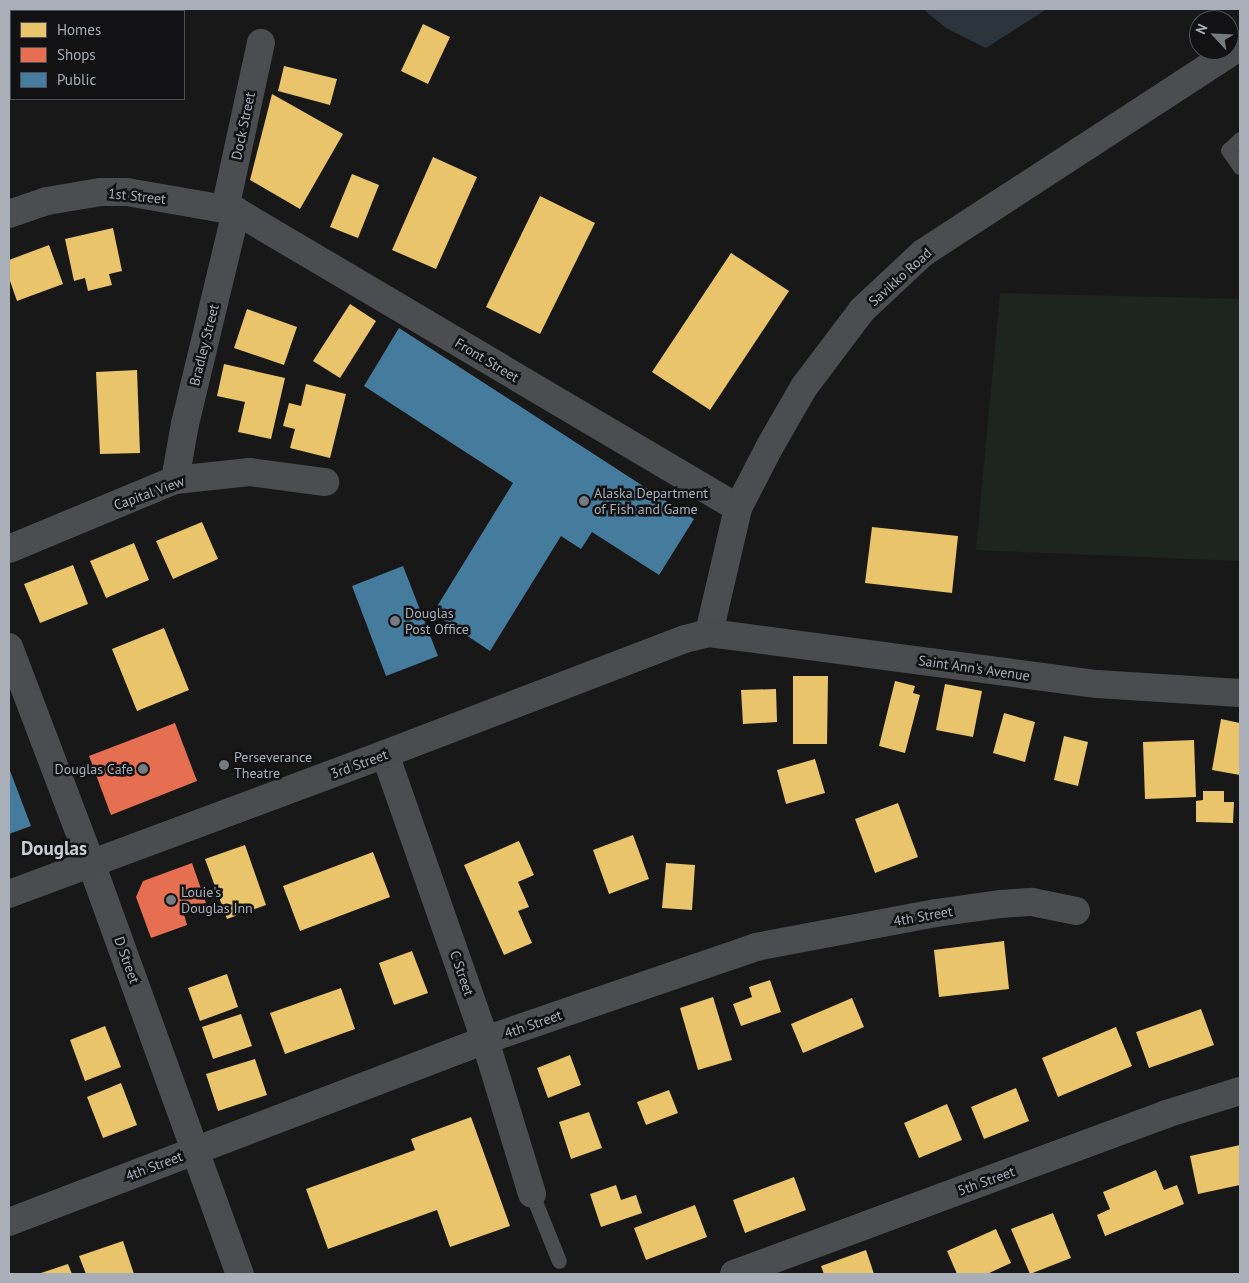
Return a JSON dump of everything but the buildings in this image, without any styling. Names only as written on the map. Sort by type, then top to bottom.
[{"type":"main road","name":"Saint Ann's Avenue","points":[[709,633],[1097,684],[1240,693]]},
{"type":"main road","name":"3rd Street","points":[[9,894],[385,754],[684,639],[709,633]]},
{"type":"street","name":"Dock Street","points":[[231,210],[261,43]]},
{"type":"street","name":"Savikko Road","points":[[709,633],[738,508],[770,446],[804,388],[862,310],[924,253],[1240,46]]},
{"type":"street","name":"1st Street","points":[[9,214],[47,200],[101,192],[127,192],[231,210]]},
{"type":"street","name":"Bradley Street","points":[[175,480],[185,424],[231,210]]},
{"type":"street","name":"Front Street","points":[[231,210],[738,508]]},
{"type":"street","name":"Capital View","points":[[9,549],[175,480],[250,472],[325,482]]},
{"type":"street","name":"D Street","points":[[9,648],[197,1150],[240,1274]]},
{"type":"street","name":"C Street","points":[[385,754],[485,1040],[532,1194]]},
{"type":"street","name":"4th Street","points":[[9,1222],[485,1040],[756,947],[936,913],[1001,904],[1032,902],[1076,911]]},
{"type":"street","name":"5th Street","points":[[734,1274],[1166,1114],[1240,1091]]},
{"type":"lane","points":[[1240,139],[1228,150],[1240,167]]},
{"type":"lane","points":[[532,1194],[559,1261]]},
{"type":"shaded area","points":[[923,9],[1047,9],[986,48],[946,28]]},
{"type":"shaded area","points":[[1000,293],[1240,299],[1240,561],[976,550]]},
{"type":"place","name":"Alaska Department of Fish and Game","points":[[584,501]]},
{"type":"place","name":"Douglas Post Office","points":[[395,621]]},
{"type":"place","name":"Perseverance Theatre","points":[[224,765]]},
{"type":"place","name":"Douglas Cafe","points":[[143,769]]},
{"type":"place","name":"Louie's Douglas Inn","points":[[171,900]]},
{"type":"district","name":"Douglas","points":[[54,849]]}]
